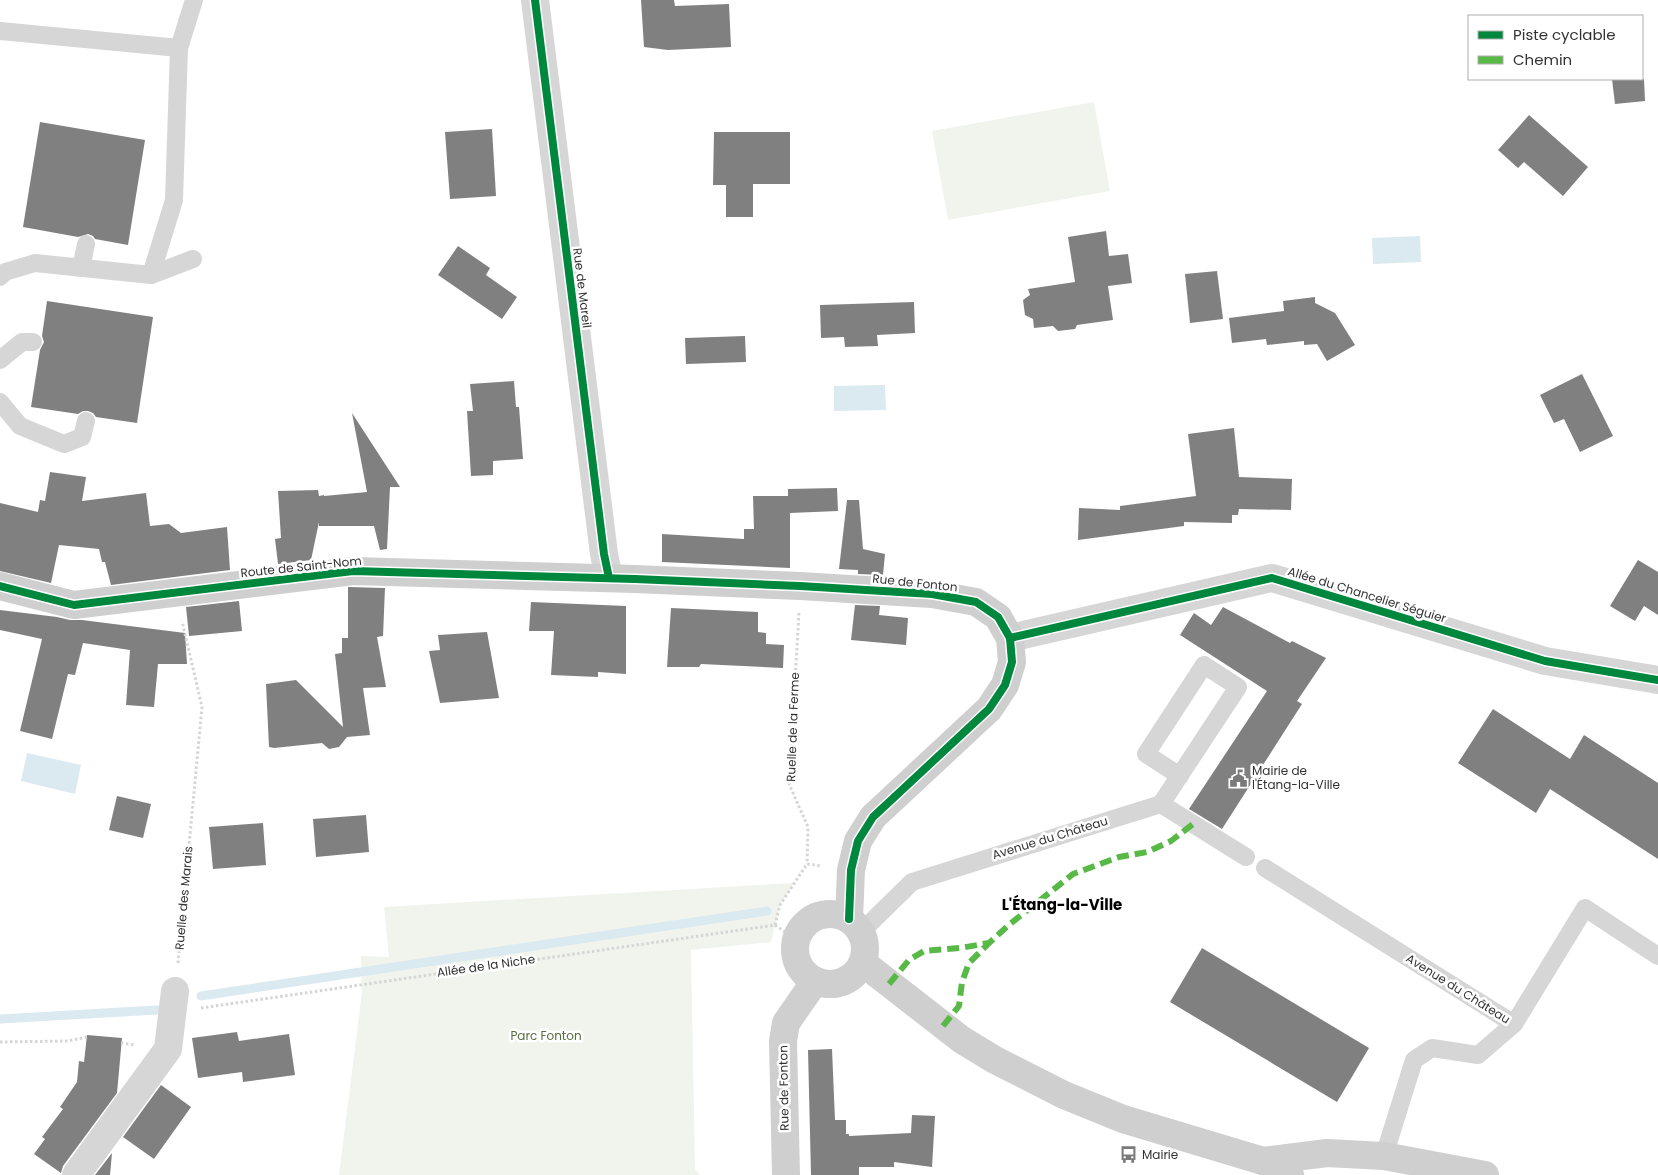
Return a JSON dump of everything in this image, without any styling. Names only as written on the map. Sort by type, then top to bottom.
[{"type":"street","name":"Rue de Mareil","points":[[535,0],[608,578]]},
{"type":"street","name":"Route de Saint-Nom","points":[[0,586],[74,605],[353,571],[608,578]]},
{"type":"street","name":"Rue de Fonton","points":[[608,578],[932,594],[976,602],[998,617],[1010,638],[1012,662],[1005,685],[989,709],[873,818],[858,842],[851,870],[855,926]]},
{"type":"street","name":"Allée du Chancelier Séguier","points":[[1010,638],[1272,578],[1545,661],[1658,680]]},
{"type":"street","points":[[828,913],[839,915],[855,926],[865,948],[863,963],[851,978],[834,984],[815,981],[806,976],[799,968],[785,932],[800,929],[818,915],[828,913]]},
{"type":"street","points":[[863,963],[962,1040],[995,1060],[1047,1086],[1123,1120],[1263,1161],[1290,1175]]},
{"type":"street","name":"Rue de Fonton","points":[[786,1175],[783,1041],[786,1023],[815,981]]},
{"type":"street","points":[[76,1175],[168,1049],[174,1001]]},
{"type":"street","points":[[1263,1161],[1327,1153],[1383,1165],[1485,1175]]},
{"type":"lane","points":[[151,276],[174,200],[179,48],[194,0]]},
{"type":"lane","points":[[0,31],[179,48]]},
{"type":"lane","points":[[81,268],[86,244]]},
{"type":"lane","points":[[0,277],[5,272],[35,263],[151,276],[193,258]]},
{"type":"lane","points":[[0,360],[22,342],[33,342]]},
{"type":"lane","points":[[0,402],[20,426],[64,444],[82,437],[86,422]]},
{"type":"lane","points":[[1180,776],[1146,754],[1204,664],[1238,687],[1180,776],[1161,804],[1246,857]]},
{"type":"lane","name":"Avenue du Château","points":[[855,926],[912,882],[1161,804]]},
{"type":"lane","name":"Avenue du Château","points":[[1265,868],[1514,1024],[1585,908],[1658,956]]},
{"type":"lane","points":[[1383,1165],[1414,1060],[1432,1048],[1478,1055],[1514,1024]]},
{"type":"path","points":[[785,932],[780,905],[807,864],[851,870]]},
{"type":"path","points":[[0,1042],[68,1041],[87,1038]]},
{"type":"green space","points":[[1094,102],[1110,191],[948,220],[932,131]]},
{"type":"green space","name":"Parc Fonton","points":[[794,883],[780,905],[771,942],[691,950],[695,1169],[700,1175],[339,1175],[362,992],[361,956],[389,957],[384,907]]},
{"type":"shaded area","points":[[1420,236],[1421,262],[1373,264],[1372,238]]},
{"type":"shaded area","points":[[885,385],[886,410],[834,411],[834,386]]},
{"type":"shaded area","points":[[27,753],[81,765],[75,794],[21,781]]},
{"type":"building","points":[[641,0],[674,0],[675,6],[729,4],[731,47],[668,50],[644,47]]},
{"type":"building","points":[[1644,79],[1645,101],[1615,104],[1612,80]]},
{"type":"building","points":[[1529,115],[1588,167],[1563,196],[1524,162],[1518,168],[1498,150]]},
{"type":"building","points":[[40,122],[145,140],[128,245],[95,239],[88,234],[78,237],[23,227]]},
{"type":"building","points":[[492,129],[496,196],[450,199],[445,132]]},
{"type":"building","points":[[714,132],[790,132],[790,184],[753,184],[753,217],[726,217],[726,185],[713,185]]},
{"type":"building","points":[[1106,231],[1109,256],[1128,254],[1132,283],[1108,286],[1113,320],[1077,325],[1075,329],[1058,331],[1053,326],[1034,328],[1033,319],[1025,315],[1023,300],[1030,295],[1028,289],[1075,282],[1068,237]]},
{"type":"building","points":[[458,246],[490,268],[486,275],[517,297],[502,319],[438,275]]},
{"type":"building","points":[[1217,271],[1223,319],[1190,323],[1185,274]]},
{"type":"building","points":[[1315,297],[1315,303],[1335,313],[1355,345],[1327,361],[1317,344],[1304,345],[1304,341],[1267,345],[1266,339],[1232,343],[1229,318],[1284,311],[1283,301]]},
{"type":"building","points":[[47,301],[153,317],[137,423],[96,417],[88,411],[78,414],[31,407],[40,350],[44,342],[42,336]]},
{"type":"building","points":[[914,302],[915,333],[877,335],[878,346],[845,347],[844,337],[821,338],[820,305]]},
{"type":"building","points":[[745,336],[746,362],[686,364],[685,338]]},
{"type":"building","points":[[1582,374],[1613,436],[1580,452],[1564,419],[1554,423],[1540,395]]},
{"type":"building","points":[[514,381],[516,407],[519,407],[523,459],[493,461],[493,475],[471,476],[467,411],[473,411],[470,384]]},
{"type":"building","points":[[352,413],[400,487],[390,487],[387,549],[380,550],[374,526],[319,526],[319,522],[311,560],[278,564],[275,539],[281,538],[278,491],[318,490],[319,496],[367,492]]},
{"type":"building","points":[[1234,428],[1239,477],[1292,479],[1291,510],[1239,509],[1238,515],[1232,515],[1232,523],[1184,522],[1184,526],[1078,540],[1079,508],[1120,510],[1120,506],[1196,496],[1188,434]]},
{"type":"building","points":[[50,472],[86,477],[82,501],[146,493],[150,526],[169,524],[181,533],[227,527],[230,570],[111,585],[105,562],[102,562],[99,549],[59,545],[51,583],[0,571],[0,503],[38,512],[40,500],[45,501]]},
{"type":"building","points":[[837,488],[838,511],[790,513],[790,568],[662,562],[662,534],[744,539],[744,529],[754,529],[753,496],[788,496],[788,489]]},
{"type":"building","points":[[847,500],[859,500],[863,549],[885,554],[883,575],[858,574],[858,570],[839,569]]},
{"type":"building","points":[[1638,560],[1658,572],[1658,615],[1644,606],[1635,621],[1610,606]]},
{"type":"building","points":[[348,587],[385,588],[383,636],[377,637],[386,687],[363,688],[370,735],[347,737],[339,747],[329,749],[322,743],[269,747],[266,684],[296,680],[343,727],[335,654],[342,653],[342,638],[348,638]]},
{"type":"building","points":[[239,601],[242,631],[189,636],[186,607]]},
{"type":"building","points":[[531,602],[626,606],[626,674],[598,672],[598,677],[551,675],[554,631],[529,631]]},
{"type":"building","points":[[855,605],[880,606],[879,615],[908,618],[906,645],[851,640]]},
{"type":"building","points":[[1223,607],[1290,643],[1292,641],[1326,658],[1297,701],[1302,704],[1222,829],[1189,809],[1267,691],[1180,635],[1194,613],[1211,625]]},
{"type":"building","points":[[671,608],[758,612],[758,632],[766,633],[766,644],[784,645],[783,668],[701,664],[699,667],[667,667]]},
{"type":"building","points":[[0,610],[185,633],[187,664],[158,664],[154,707],[126,705],[130,650],[83,643],[75,675],[68,674],[52,739],[20,731],[42,639],[0,630]]},
{"type":"building","points":[[487,632],[499,698],[440,703],[429,651],[440,650],[438,635]]},
{"type":"building","points":[[1493,709],[1570,759],[1584,735],[1658,783],[1658,859],[1550,789],[1536,813],[1458,763]]},
{"type":"building","points":[[117,796],[151,804],[143,838],[109,830]]},
{"type":"building","points":[[366,815],[369,852],[316,857],[313,819]]},
{"type":"building","points":[[263,823],[266,865],[213,869],[209,827]]},
{"type":"building","points":[[1202,948],[1369,1048],[1337,1102],[1170,1002]]},
{"type":"building","points":[[237,1032],[239,1041],[289,1034],[295,1075],[243,1082],[242,1072],[198,1078],[192,1038]]},
{"type":"building","points":[[87,1035],[122,1038],[117,1093],[63,1166],[61,1173],[34,1154],[45,1139],[42,1137],[63,1109],[60,1107],[77,1082],[79,1061],[84,1062]]},
{"type":"building","points":[[832,1049],[835,1120],[846,1120],[846,1134],[849,1134],[849,1136],[911,1133],[912,1115],[935,1116],[932,1167],[894,1162],[894,1167],[859,1167],[859,1175],[811,1175],[808,1050]]},
{"type":"building","points":[[161,1085],[191,1107],[154,1159],[123,1137]]},
{"type":"building","points":[[112,1153],[110,1175],[95,1175]]},
{"type":"waterway","points":[[201,996],[767,911]]},
{"type":"waterway","points":[[0,1019],[157,1010]]},
{"type":"marked path","points":[[889,984],[909,960],[924,951],[989,943],[1073,874],[1119,857],[1147,852],[1171,841],[1193,824]]},
{"type":"marked path","points":[[943,1026],[959,1006],[962,982],[969,963],[989,943]]},
{"type":"cycle path","points":[[535,0],[604,554],[609,578]]},
{"type":"cycle path","points":[[0,586],[74,605],[353,571],[800,586],[932,594],[976,602],[998,617],[1010,638],[1012,662],[1005,685],[989,709],[873,817],[858,841],[851,870],[849,919]]},
{"type":"cycle path","points":[[1010,638],[1272,578],[1545,661],[1658,680]]},
{"type":"place","name":"Mairie de l'Étang-la-Ville","points":[[1238,778]]},
{"type":"place","name":"Mairie","points":[[1128,1155]]},
{"type":"district","name":"L'Étang-la-Ville","points":[[1062,905]]}]
